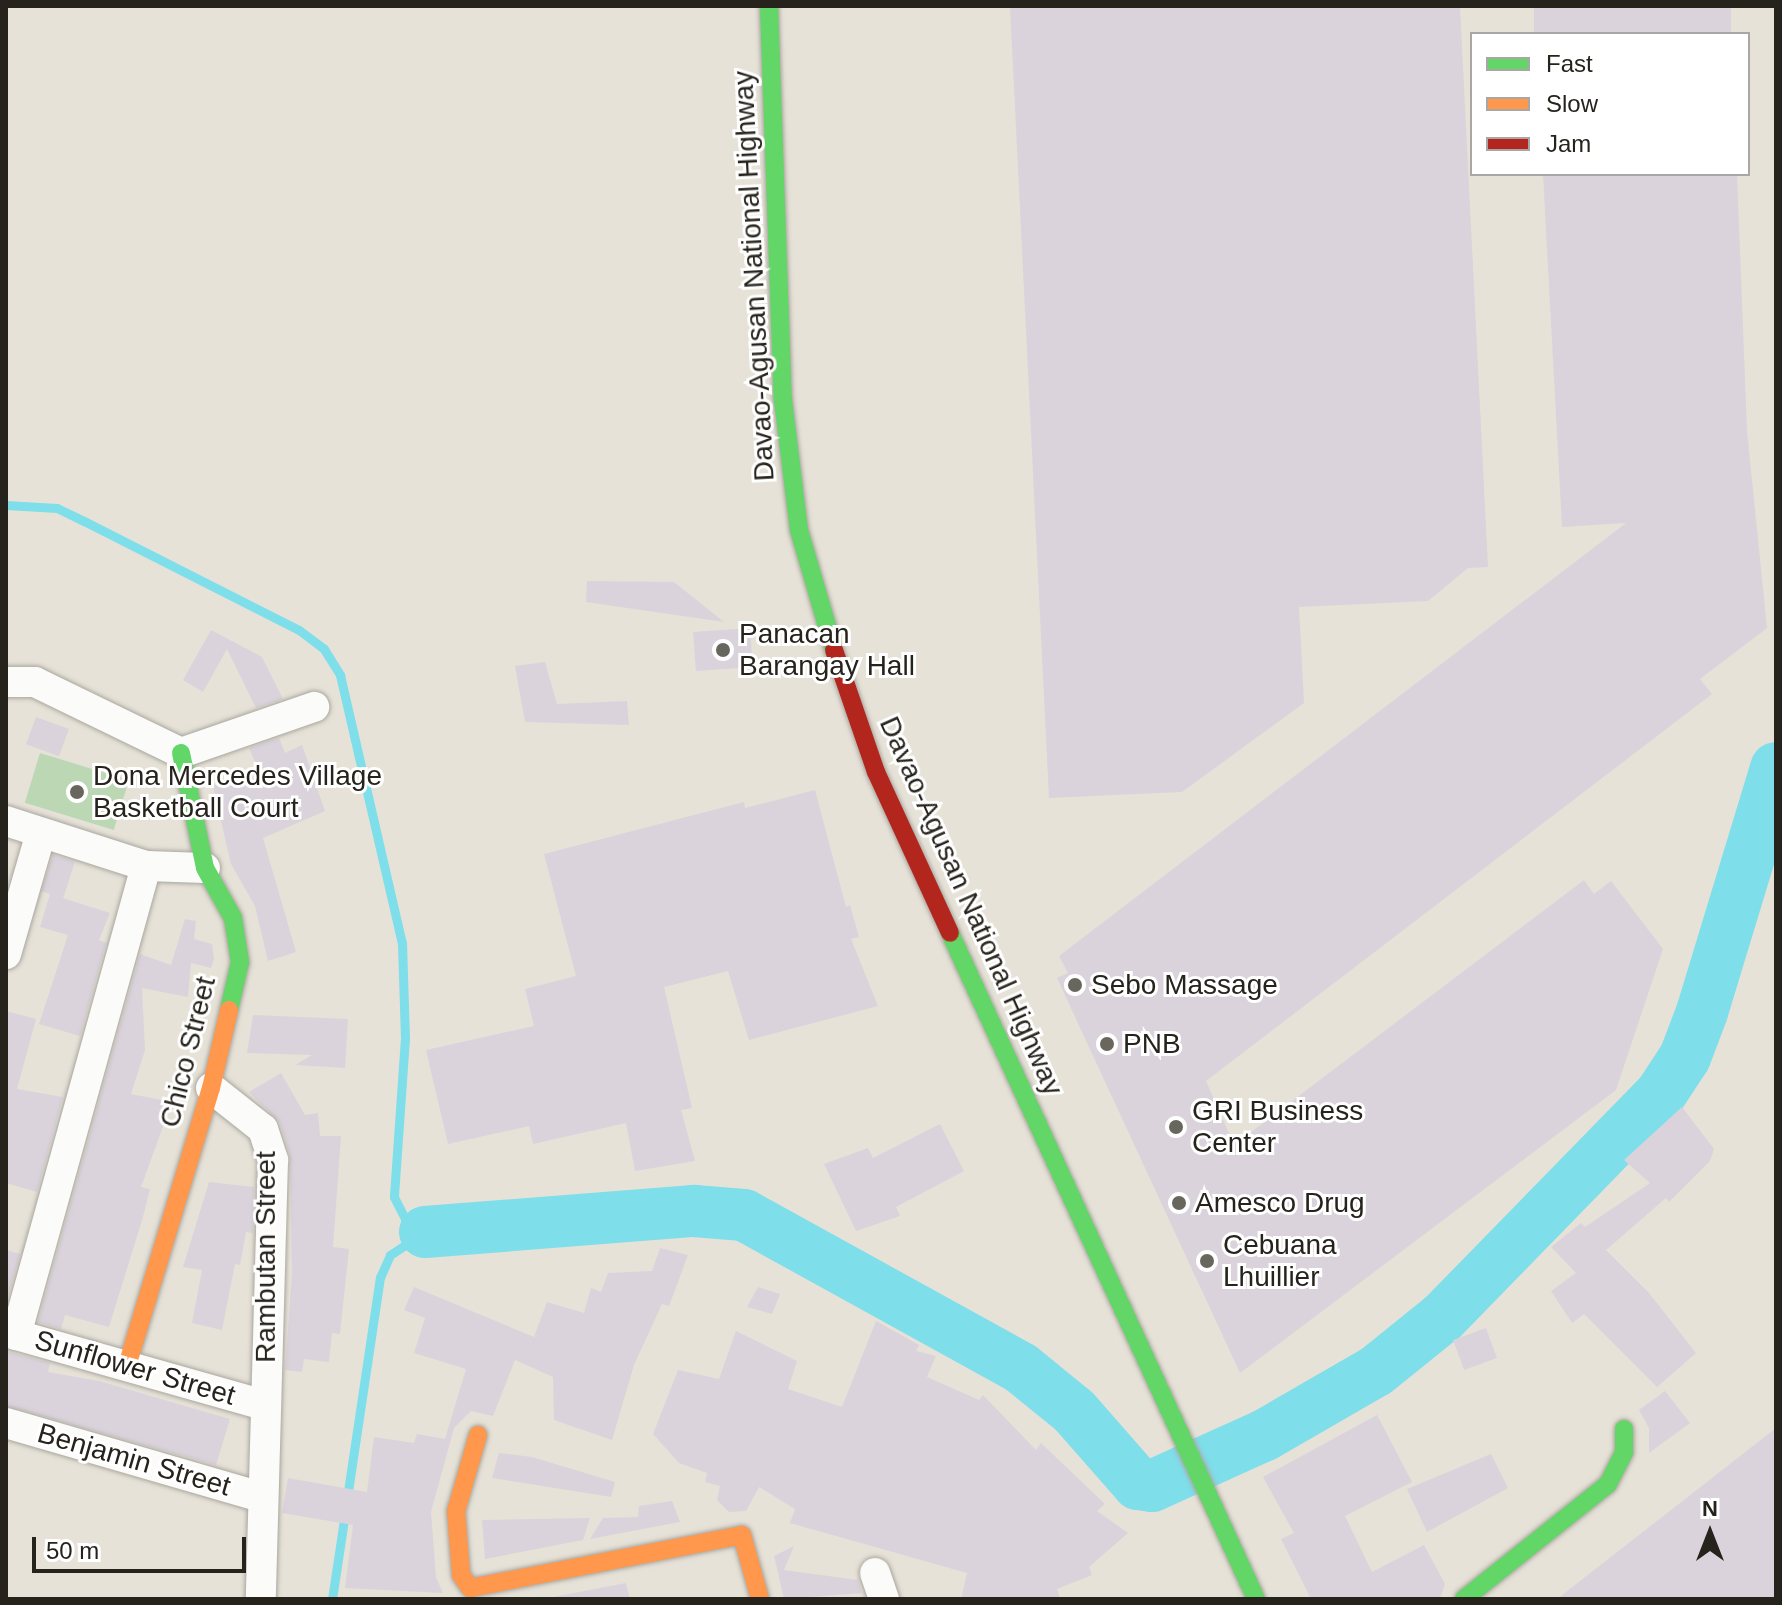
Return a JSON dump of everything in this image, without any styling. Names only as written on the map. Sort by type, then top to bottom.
[{"type":"main road","name":"Davao-Agusan National Highway","points":[[769,6],[783,400],[799,530],[818,602],[876,772],[1256,1599]]},
{"type":"main road","name":"Chico Street","points":[[127,1366],[211,1088],[240,962],[233,918],[205,868],[181,753]]},
{"type":"main road","points":[[1464,1599],[1608,1484],[1624,1452],[1624,1429]]},
{"type":"main road","points":[[478,1435],[456,1511],[461,1575],[470,1588],[742,1535],[760,1599]]},
{"type":"street","points":[[6,682],[35,682],[181,753],[314,707]]},
{"type":"street","points":[[6,821],[146,866],[205,868]]},
{"type":"street","points":[[6,954],[41,833]]},
{"type":"street","points":[[11,1333],[146,866]]},
{"type":"street","name":"Rambutan Street","points":[[211,1088],[263,1129],[273,1160],[261,1497],[261,1599]]},
{"type":"street","name":"Sunflower Street","points":[[11,1333],[264,1405]]},
{"type":"street","name":"Benjamin Street","points":[[6,1423],[261,1497]]},
{"type":"green space","name":"Dona Mercedes Village Basketball Court","points":[[40,753],[129,780],[114,830],[25,803]]},
{"type":"building","points":[[1010,6],[1460,6],[1488,567],[1468,568],[1428,601],[1299,607],[1304,703],[1182,792],[1049,798]]},
{"type":"building","points":[[1534,6],[1731,6],[1731,32],[1534,32]]},
{"type":"building","points":[[1543,176],[1737,176],[1747,431],[1767,628],[1700,679],[1712,694],[1206,1081],[1234,1145],[1584,880],[1594,894],[1611,881],[1663,949],[1616,1090],[1240,1373],[1057,978],[1068,973],[1059,956],[1626,523],[1562,527]]},
{"type":"building","points":[[587,581],[674,582],[724,622],[586,602]]},
{"type":"building","name":"Panacan Barangay Hall","points":[[750,628],[753,667],[696,671],[693,632]]},
{"type":"building","points":[[211,630],[262,657],[283,699],[256,708],[227,649],[203,692],[183,680]]},
{"type":"building","points":[[545,662],[557,704],[627,701],[629,725],[525,722],[515,666]]},
{"type":"building","points":[[36,717],[69,729],[59,756],[26,744]]},
{"type":"building","points":[[279,738],[285,753],[302,745],[325,811],[263,838],[296,952],[268,961],[255,906],[231,864],[213,786],[257,766],[249,748]]},
{"type":"building","points":[[815,790],[846,907],[850,905],[859,937],[851,939],[878,1006],[749,1040],[728,971],[664,987],[692,1108],[681,1110],[695,1161],[635,1171],[626,1123],[533,1144],[529,1126],[448,1144],[426,1050],[534,1026],[525,989],[576,976],[544,854],[744,802],[745,808]]},
{"type":"building","points":[[53,855],[75,862],[63,898],[41,891]]},
{"type":"building","points":[[50,894],[110,913],[99,940],[106,943],[80,1036],[39,1024],[68,935],[40,927]]},
{"type":"building","points":[[185,919],[196,921],[194,939],[212,944],[214,959],[211,968],[191,963],[188,997],[142,988],[145,1050],[131,1094],[172,1102],[141,1187],[150,1189],[109,1327],[65,1315],[61,1329],[38,1322],[140,954],[171,965]]},
{"type":"building","points":[[6,1011],[36,1019],[17,1089],[63,1097],[37,1192],[6,1183]]},
{"type":"building","points":[[253,1015],[348,1019],[345,1068],[295,1065],[312,1055],[247,1053]]},
{"type":"building","points":[[281,1073],[305,1115],[318,1113],[320,1136],[341,1136],[333,1247],[349,1249],[340,1334],[332,1333],[329,1362],[304,1359],[302,1372],[285,1370],[292,1274],[290,1155],[280,1123],[249,1092]]},
{"type":"building","points":[[1682,1107],[1714,1149],[1710,1161],[1669,1202],[1666,1198],[1606,1250],[1649,1293],[1696,1353],[1657,1387],[1584,1314],[1572,1323],[1551,1291],[1576,1273],[1551,1247],[1581,1223],[1585,1227],[1650,1183],[1624,1160]]},
{"type":"building","points":[[940,1124],[964,1171],[896,1207],[900,1216],[856,1231],[824,1164],[868,1148],[873,1158]]},
{"type":"building","points":[[209,1182],[254,1187],[253,1233],[246,1232],[240,1265],[235,1264],[222,1330],[192,1323],[202,1270],[183,1267]]},
{"type":"building","points":[[660,1248],[688,1255],[669,1306],[662,1304],[634,1365],[612,1440],[554,1420],[553,1377],[515,1360],[493,1416],[471,1411],[454,1428],[431,1512],[436,1577],[443,1593],[345,1588],[353,1525],[282,1513],[288,1478],[367,1492],[374,1437],[414,1443],[417,1434],[445,1439],[466,1369],[414,1353],[425,1318],[404,1310],[414,1287],[534,1337],[547,1302],[584,1313],[591,1288],[601,1292],[608,1273],[652,1271]]},
{"type":"building","points":[[6,1250],[20,1254],[6,1304]]},
{"type":"building","points":[[758,1287],[780,1294],[772,1314],[747,1307]]},
{"type":"building","points":[[876,1321],[919,1345],[916,1351],[936,1356],[927,1377],[979,1400],[983,1395],[1036,1450],[1041,1443],[1105,1504],[1097,1511],[1128,1533],[1089,1567],[1092,1575],[1057,1589],[1060,1599],[961,1599],[967,1573],[790,1523],[795,1509],[759,1487],[746,1511],[729,1512],[717,1500],[720,1486],[705,1482],[707,1473],[679,1463],[653,1434],[678,1370],[719,1379],[736,1331],[797,1361],[788,1389],[842,1407]]},
{"type":"building","points":[[1486,1328],[1497,1358],[1464,1370],[1453,1340]]},
{"type":"building","points":[[6,1351],[50,1363],[48,1372],[99,1381],[230,1419],[216,1465],[6,1406]]},
{"type":"building","points":[[1665,1391],[1690,1423],[1649,1453],[1649,1428],[1639,1410]]},
{"type":"building","points":[[1377,1415],[1412,1482],[1345,1516],[1372,1572],[1424,1545],[1445,1584],[1440,1599],[1311,1599],[1281,1539],[1294,1533],[1263,1477]]},
{"type":"building","points":[[1776,1428],[1776,1599],[1557,1599]]},
{"type":"building","points":[[499,1453],[532,1457],[615,1482],[611,1497],[492,1478]]},
{"type":"building","points":[[1491,1454],[1508,1488],[1427,1532],[1407,1489]]},
{"type":"building","points":[[672,1501],[680,1522],[590,1539],[603,1518],[638,1517],[639,1506]]},
{"type":"building","points":[[590,1518],[583,1540],[485,1559],[482,1520]]},
{"type":"building","points":[[794,1546],[784,1570],[858,1580],[862,1593],[784,1599],[774,1556]]},
{"type":"building","points":[[626,1583],[630,1599],[553,1597]]},
{"type":"waterway","points":[[6,505],[57,508],[299,630],[324,649],[340,675],[402,943],[405,1038],[394,1197],[405,1219],[425,1232],[390,1255],[380,1277],[347,1498]]},
{"type":"waterway","points":[[425,1232],[694,1211],[744,1215],[1021,1368],[1074,1411],[1138,1484],[1152,1486],[1265,1435],[1376,1371],[1443,1317],[1660,1095],[1685,1057],[1702,1012],[1776,768]]},
{"type":"waterway","points":[[332,1599],[345,1513]]},
{"type":"traffic: fast","points":[[769,6],[783,400],[799,530],[834,650]]},
{"type":"traffic: fast","points":[[181,753],[205,868],[233,918],[240,962],[229,1010]]},
{"type":"traffic: fast","points":[[950,933],[1256,1599]]},
{"type":"traffic: fast","points":[[1464,1599],[1608,1484],[1624,1452],[1624,1429]]},
{"type":"traffic: slow","points":[[127,1366],[211,1088],[229,1010]]},
{"type":"traffic: slow","points":[[478,1435],[456,1511],[461,1575],[470,1588],[742,1535],[760,1599]]},
{"type":"traffic: jam","points":[[834,650],[876,772],[950,933]]},
{"type":"place","name":"Panacan Barangay Hall","points":[[723,650]]},
{"type":"place","name":"Dona Mercedes Village Basketball Court","points":[[77,792]]},
{"type":"place","name":"Sebo Massage","points":[[1075,985]]},
{"type":"place","name":"PNB","points":[[1107,1044]]},
{"type":"place","name":"GRI Business Center","points":[[1176,1127]]},
{"type":"place","name":"Amesco Drug","points":[[1179,1203]]},
{"type":"place","name":"Cebuana Lhuillier","points":[[1207,1261]]}]
